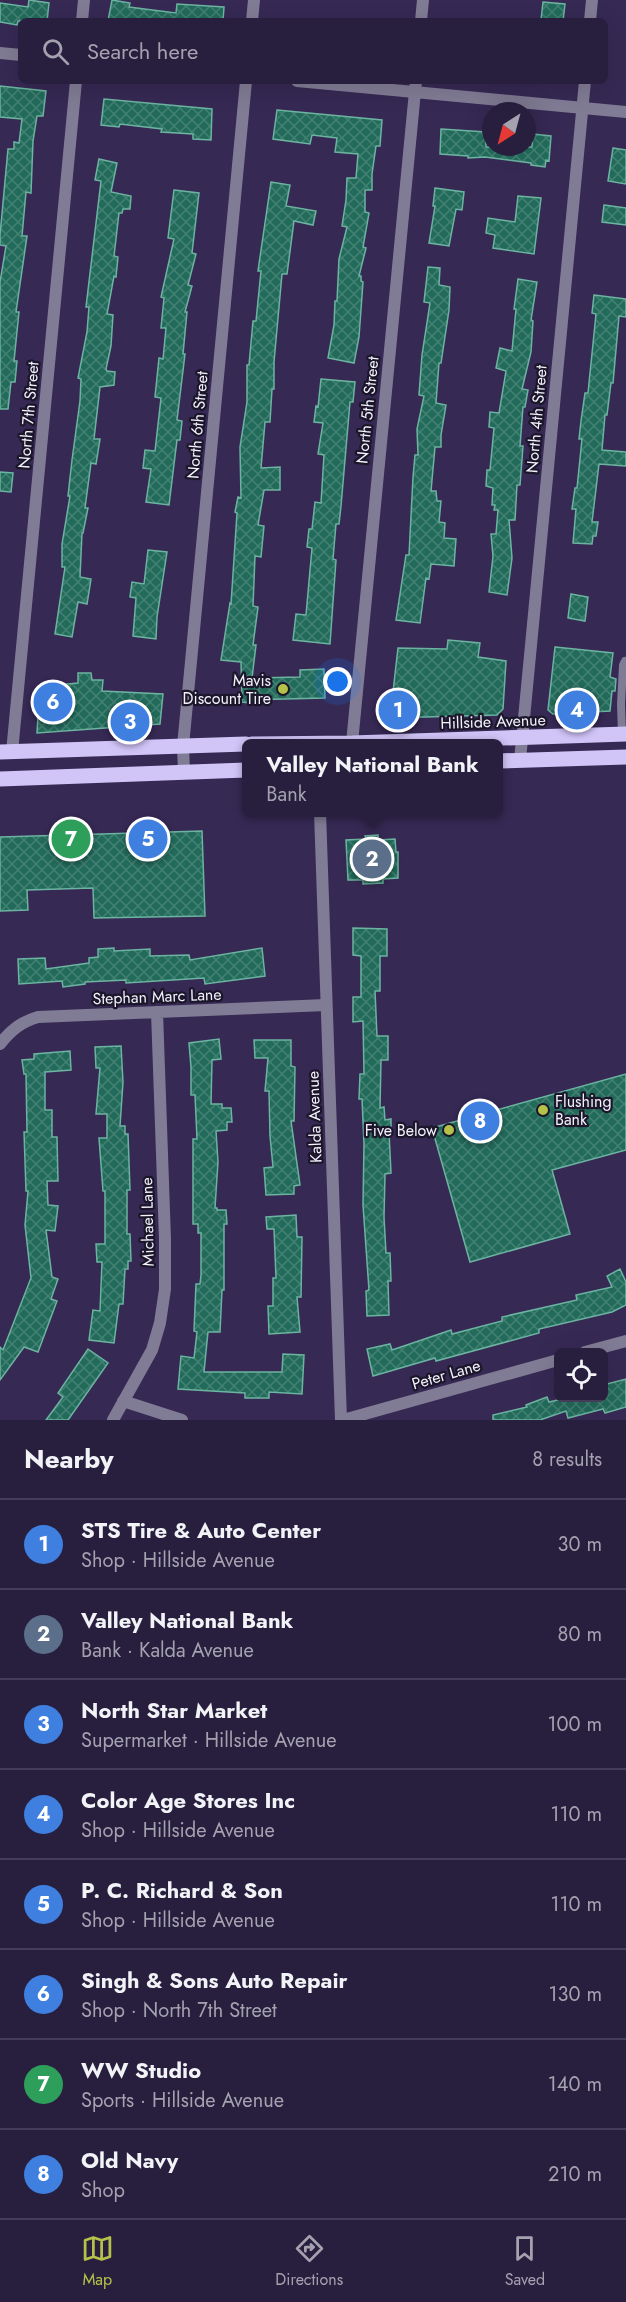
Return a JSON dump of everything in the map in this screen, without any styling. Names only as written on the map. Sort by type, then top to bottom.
[{"type":"main road","name":"Hillside Avenue","points":[[488,739],[624,734]]},
{"type":"main road","points":[[6,752],[242,744]]},
{"type":"main road","points":[[503,761],[626,757]]},
{"type":"main road","points":[[0,778],[242,770]]},
{"type":"street","points":[[82,18],[84,0]]},
{"type":"street","points":[[252,18],[254,0]]},
{"type":"street","points":[[422,18],[423,0]]},
{"type":"street","points":[[590,18],[592,0]]},
{"type":"street","points":[[0,53],[18,55]]},
{"type":"street","name":"North 7th Street","points":[[6,752],[76,84]]},
{"type":"street","name":"North 6th Street","points":[[184,772],[183,746],[246,84]]},
{"type":"street","points":[[356,84],[415,87],[626,112]]},
{"type":"street","name":"North 4th Street","points":[[520,760],[585,84]]},
{"type":"street","name":"North 5th Street","points":[[352,739],[415,87]]},
{"type":"street","name":"Kalda Avenue","points":[[320,817],[342,1420]]},
{"type":"street","name":"Stephan Marc Lane","points":[[0,1044],[10,1030],[27,1020],[38,1017],[326,1005]]},
{"type":"street","name":"Michael Lane","points":[[113,1420],[152,1350],[160,1323],[165,1289],[157,1012]]},
{"type":"street","points":[[602,1348],[626,1341]]},
{"type":"street","name":"Peter Lane","points":[[342,1420],[554,1361]]},
{"type":"street","points":[[123,1401],[182,1420]]},
{"type":"lane","points":[[624,734],[621,704],[623,665],[626,661]]},
{"type":"building","points":[[29,0],[49,3],[47,18],[18,18],[17,25],[0,22],[0,3],[28,7]]},
{"type":"building","points":[[112,0],[130,3],[129,7],[176,13],[177,4],[224,7],[223,18],[109,18]]},
{"type":"building","points":[[543,2],[565,4],[563,18],[541,18]]},
{"type":"building","points":[[0,86],[46,91],[43,116],[37,116],[33,141],[31,193],[26,192],[22,236],[27,236],[16,312],[19,312],[14,361],[17,361],[15,382],[11,382],[8,409],[0,409],[0,282],[6,246],[0,245],[0,235],[8,149],[14,149],[14,142],[19,143],[22,119],[0,117]]},
{"type":"building","points":[[104,99],[212,109],[211,140],[193,139],[193,134],[161,132],[162,129],[120,124],[119,127],[101,125]]},
{"type":"building","points":[[277,110],[382,120],[380,146],[376,146],[372,174],[372,190],[365,190],[365,212],[369,213],[363,247],[366,248],[359,276],[363,282],[359,337],[354,363],[328,358],[334,325],[335,301],[337,301],[339,259],[347,227],[342,226],[347,178],[356,178],[358,154],[335,152],[337,138],[312,135],[310,144],[273,139]]},
{"type":"building","points":[[441,129],[482,132],[482,156],[536,156],[536,134],[551,136],[549,161],[546,160],[545,167],[485,157],[468,158],[468,156],[440,154]]},
{"type":"building","points":[[613,148],[626,150],[626,184],[608,181]]},
{"type":"building","points":[[99,159],[117,163],[111,192],[131,196],[130,209],[123,209],[122,213],[119,213],[114,256],[118,257],[116,277],[114,276],[107,314],[113,315],[111,346],[106,369],[115,372],[114,385],[100,387],[94,439],[100,439],[96,464],[91,463],[85,508],[88,508],[82,533],[80,577],[91,579],[87,604],[78,602],[72,637],[55,634],[65,567],[62,567],[62,544],[70,496],[68,496],[80,401],[81,379],[78,378],[87,332],[89,307],[86,307],[101,181],[95,180]]},
{"type":"building","points":[[271,182],[290,185],[286,206],[316,211],[313,225],[294,221],[287,274],[282,274],[274,362],[274,389],[272,389],[270,422],[265,422],[261,468],[280,467],[280,490],[264,490],[258,525],[264,526],[261,557],[255,556],[253,606],[258,607],[252,678],[300,677],[300,670],[324,669],[325,698],[249,700],[249,703],[242,702],[241,662],[221,660],[231,604],[237,513],[235,512],[238,497],[241,498],[240,447],[247,402],[247,365],[249,365],[253,321],[256,321],[261,271],[258,271]]},
{"type":"building","points":[[435,188],[464,192],[462,210],[456,209],[449,246],[429,243],[435,206],[433,206]]},
{"type":"building","points":[[174,190],[199,193],[192,253],[196,254],[188,285],[192,286],[185,312],[187,312],[183,354],[185,354],[177,420],[182,421],[180,440],[177,440],[169,505],[146,502],[151,469],[143,468],[145,450],[155,451],[161,398],[155,397],[159,358],[163,359],[166,328],[161,328],[164,298],[161,297],[174,239],[168,238]]},
{"type":"building","points":[[518,196],[541,198],[534,254],[493,248],[495,235],[486,233],[488,218],[515,222]]},
{"type":"building","points":[[604,205],[626,208],[626,225],[602,222]]},
{"type":"building","points":[[428,267],[440,268],[439,285],[450,287],[449,310],[441,363],[439,363],[436,403],[446,405],[441,447],[435,447],[431,491],[436,491],[437,501],[441,501],[439,522],[445,523],[444,538],[456,539],[454,566],[431,564],[429,579],[426,578],[420,623],[396,620],[406,555],[409,555],[413,477],[415,455],[418,455],[417,429],[424,396],[419,395],[430,303],[424,302]]},
{"type":"building","points":[[518,279],[537,282],[531,320],[533,321],[531,352],[522,389],[528,390],[525,407],[523,407],[520,485],[517,485],[515,520],[509,520],[512,558],[507,595],[489,592],[493,556],[491,534],[496,534],[498,510],[494,510],[495,505],[492,505],[493,488],[486,486],[494,428],[489,427],[490,412],[499,413],[506,371],[496,368],[500,348],[512,351]]},
{"type":"building","points":[[594,295],[626,299],[626,317],[619,316],[613,383],[611,383],[607,415],[605,415],[602,450],[626,452],[626,466],[599,464],[592,522],[598,522],[592,544],[573,543],[576,509],[572,509],[575,488],[577,488],[582,439],[579,439],[581,421],[585,393],[588,393],[596,314],[592,313]]},
{"type":"building","points":[[321,379],[355,382],[353,402],[350,402],[339,524],[336,524],[330,644],[293,640],[296,614],[306,615],[312,548],[307,547],[309,529],[312,529],[315,502],[321,503],[324,455],[318,454],[323,423],[314,422]]},
{"type":"building","points":[[0,472],[13,473],[11,492],[0,491]]},
{"type":"building","points":[[148,550],[167,552],[156,639],[133,636],[136,598],[130,597],[132,582],[144,584]]},
{"type":"building","points":[[571,594],[588,597],[585,621],[568,618]]},
{"type":"building","points":[[448,640],[480,643],[478,657],[506,661],[503,709],[497,715],[390,718],[398,648],[447,649]]},
{"type":"building","points":[[555,647],[613,653],[610,677],[616,679],[610,711],[553,714],[548,710]]},
{"type":"building","points":[[78,673],[91,673],[92,680],[103,680],[102,691],[163,694],[160,724],[37,733],[38,716],[48,716],[47,686],[78,683]]},
{"type":"building","points":[[202,831],[205,916],[94,918],[93,888],[27,890],[28,910],[0,911],[0,837]]},
{"type":"building","points":[[378,835],[378,840],[395,839],[396,852],[398,852],[398,878],[383,879],[383,883],[363,884],[363,880],[348,880],[346,840],[366,839],[365,836]]},
{"type":"building","points":[[353,928],[387,929],[387,956],[380,956],[380,991],[375,991],[377,1036],[388,1036],[388,1060],[381,1060],[380,1108],[384,1107],[385,1120],[391,1119],[391,1132],[389,1132],[391,1173],[385,1174],[384,1217],[386,1253],[390,1253],[389,1315],[367,1316],[366,1291],[369,1290],[363,1205],[364,1144],[362,1099],[359,1099],[360,1074],[364,1074],[363,1021],[353,1022],[353,997],[361,997],[361,956],[353,955]]},
{"type":"building","points":[[114,948],[114,951],[150,949],[150,956],[189,955],[190,960],[262,948],[265,976],[205,984],[204,978],[126,983],[126,980],[85,982],[85,984],[63,987],[62,981],[19,984],[18,959],[45,958],[46,969],[89,963],[89,958],[98,957],[98,949]]},
{"type":"building","points":[[219,1039],[221,1059],[212,1060],[211,1104],[222,1104],[222,1108],[231,1108],[232,1122],[227,1122],[227,1130],[216,1131],[218,1162],[215,1208],[226,1210],[227,1224],[224,1224],[224,1290],[222,1290],[220,1332],[208,1332],[204,1372],[282,1372],[283,1354],[304,1355],[302,1394],[269,1392],[269,1398],[245,1398],[245,1393],[178,1389],[181,1356],[194,1358],[197,1332],[194,1331],[196,1284],[200,1284],[201,1275],[201,1233],[198,1233],[198,1224],[193,1224],[193,1139],[197,1139],[195,1095],[191,1095],[189,1043]]},
{"type":"building","points":[[254,1040],[291,1040],[291,1066],[295,1067],[294,1121],[291,1121],[300,1185],[294,1186],[294,1194],[266,1195],[264,1168],[273,1167],[269,1091],[265,1091],[268,1058],[255,1058]]},
{"type":"building","points":[[121,1046],[123,1082],[120,1126],[125,1126],[125,1134],[128,1134],[130,1190],[127,1190],[127,1234],[130,1234],[131,1261],[128,1261],[128,1269],[125,1269],[123,1304],[119,1304],[114,1343],[89,1340],[93,1310],[100,1311],[102,1262],[97,1262],[96,1244],[105,1244],[105,1191],[103,1191],[99,1138],[107,1138],[107,1114],[96,1114],[100,1068],[96,1068],[95,1047]]},
{"type":"building","points":[[70,1051],[71,1070],[45,1072],[45,1110],[52,1110],[52,1137],[57,1137],[58,1181],[47,1181],[48,1205],[58,1206],[55,1231],[46,1230],[52,1277],[58,1279],[51,1299],[57,1301],[38,1352],[24,1347],[0,1380],[0,1347],[3,1350],[31,1278],[25,1225],[28,1191],[26,1191],[24,1132],[27,1132],[26,1074],[24,1074],[22,1060],[34,1059],[34,1054]]},
{"type":"building","points":[[626,1074],[626,1150],[552,1170],[570,1234],[470,1262],[432,1128]]},
{"type":"building","points":[[296,1215],[297,1237],[302,1237],[301,1297],[297,1297],[300,1332],[269,1334],[268,1306],[273,1306],[273,1278],[276,1278],[274,1229],[267,1229],[266,1217]]},
{"type":"building","points":[[620,1269],[626,1282],[626,1305],[612,1312],[539,1329],[539,1333],[436,1361],[435,1358],[373,1376],[367,1349],[390,1344],[392,1350],[451,1330],[452,1334],[502,1321],[502,1317],[577,1300],[576,1295],[612,1287],[607,1276]]},
{"type":"building","points":[[88,1349],[108,1363],[68,1420],[46,1420],[63,1397],[58,1393]]},
{"type":"building","points":[[626,1379],[626,1407],[605,1413],[603,1409],[568,1418],[566,1411],[540,1420],[493,1420],[493,1415],[527,1407],[526,1405],[547,1397],[549,1402],[608,1402],[608,1384]]},
{"type":"place","name":"Mavis Discount Tire","points":[[283,689]]},
{"type":"place","name":"Singh & Sons Auto Repair","points":[[53,702]]},
{"type":"place","name":"STS Tire & Auto Center","points":[[398,710]]},
{"type":"place","name":"Color Age Stores Inc","points":[[577,710]]},
{"type":"place","name":"North Star Market","points":[[130,722]]},
{"type":"place","name":"WW Studio","points":[[71,839]]},
{"type":"place","name":"P. C. Richard & Son","points":[[148,839]]},
{"type":"place","name":"Valley National Bank","points":[[372,859]]},
{"type":"place","name":"Flushing Bank","points":[[543,1110]]},
{"type":"place","name":"Old Navy","points":[[480,1121]]},
{"type":"place","name":"Five Below","points":[[449,1130]]}]
